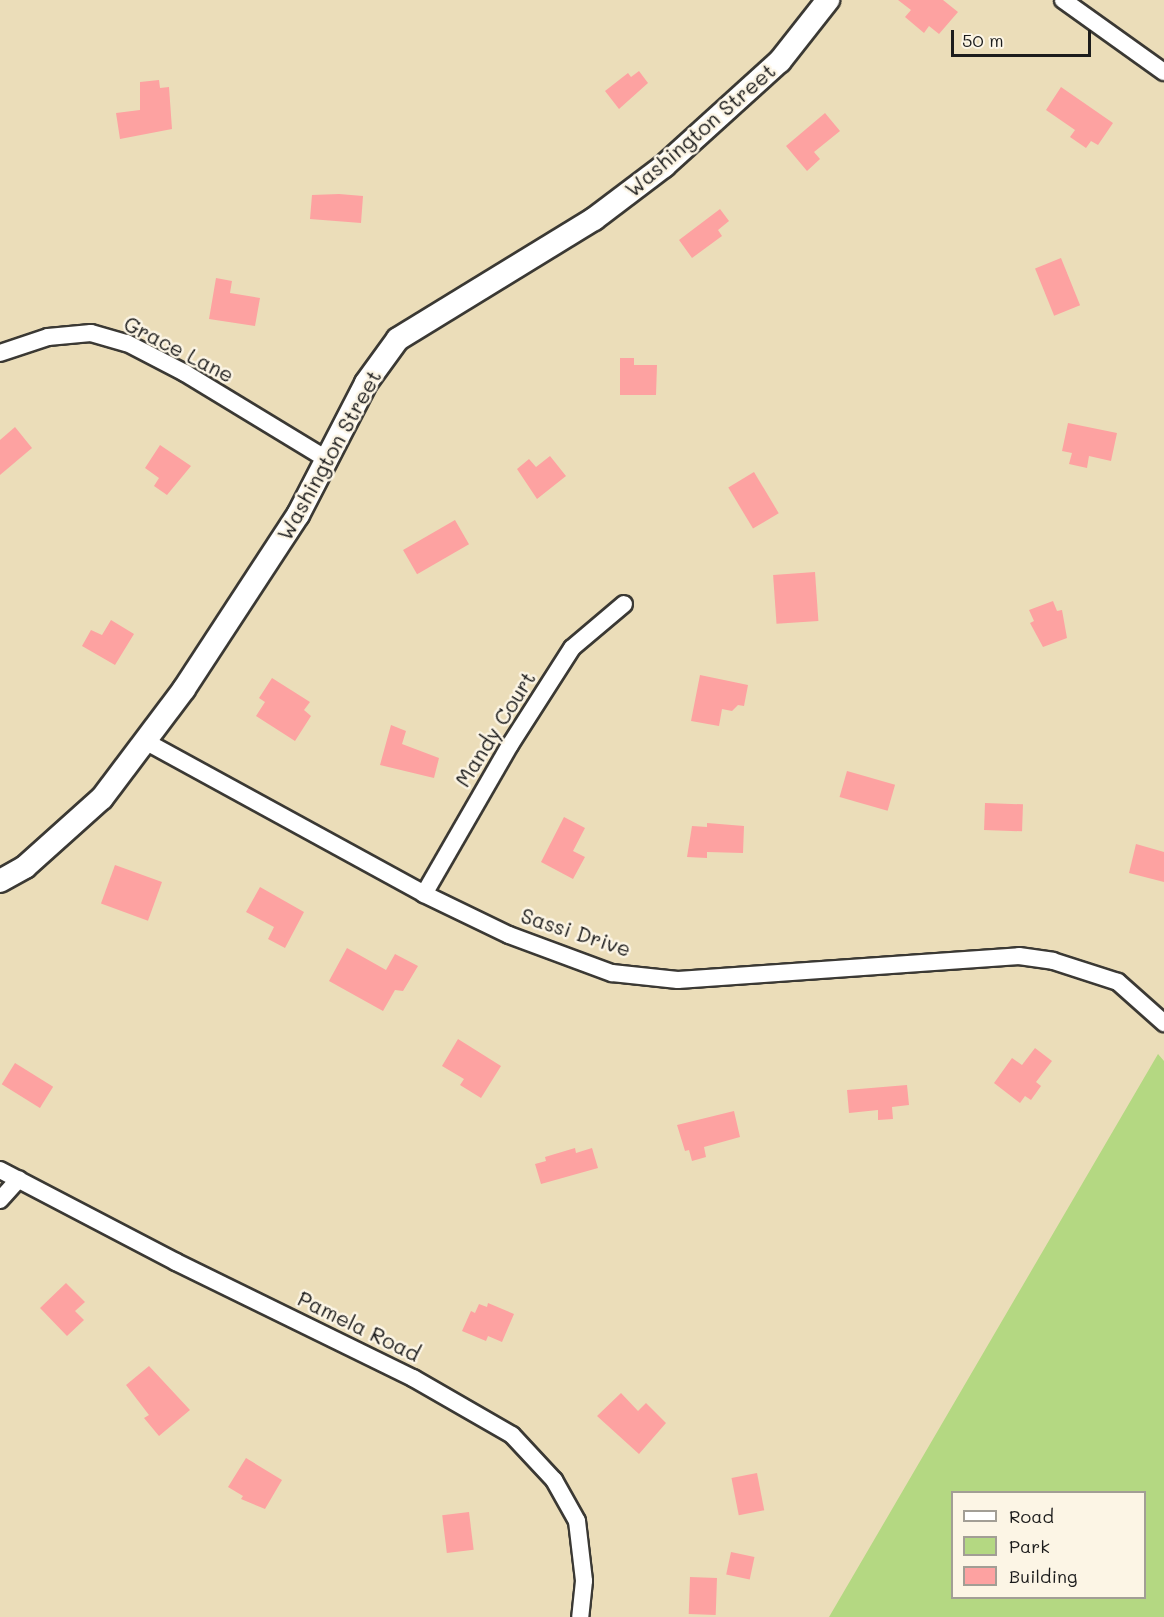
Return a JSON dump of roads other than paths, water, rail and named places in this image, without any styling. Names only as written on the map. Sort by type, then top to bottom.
[{"type":"street","name":"Washington Street","points":[[0,881],[25,867],[102,798],[184,690],[298,515],[325,458],[366,383],[398,339],[594,219],[664,166],[780,61],[828,0]]},
{"type":"street","points":[[1063,0],[1164,72]]},
{"type":"street","name":"Grace Lane","points":[[0,353],[48,337],[92,333],[127,343],[186,373],[325,458]]},
{"type":"street","name":"Mandy Court","points":[[424,894],[510,745],[572,648],[624,604]]},
{"type":"street","name":"Sassi Drive","points":[[145,741],[424,894],[509,935],[612,973],[678,980],[1020,956],[1053,961],[1118,982],[1164,1023]]},
{"type":"street","name":"Pamela Road","points":[[0,1170],[413,1378],[512,1435],[554,1480],[577,1521],[584,1581],[580,1617]]},
{"type":"street","points":[[0,1200],[19,1179]]}]
